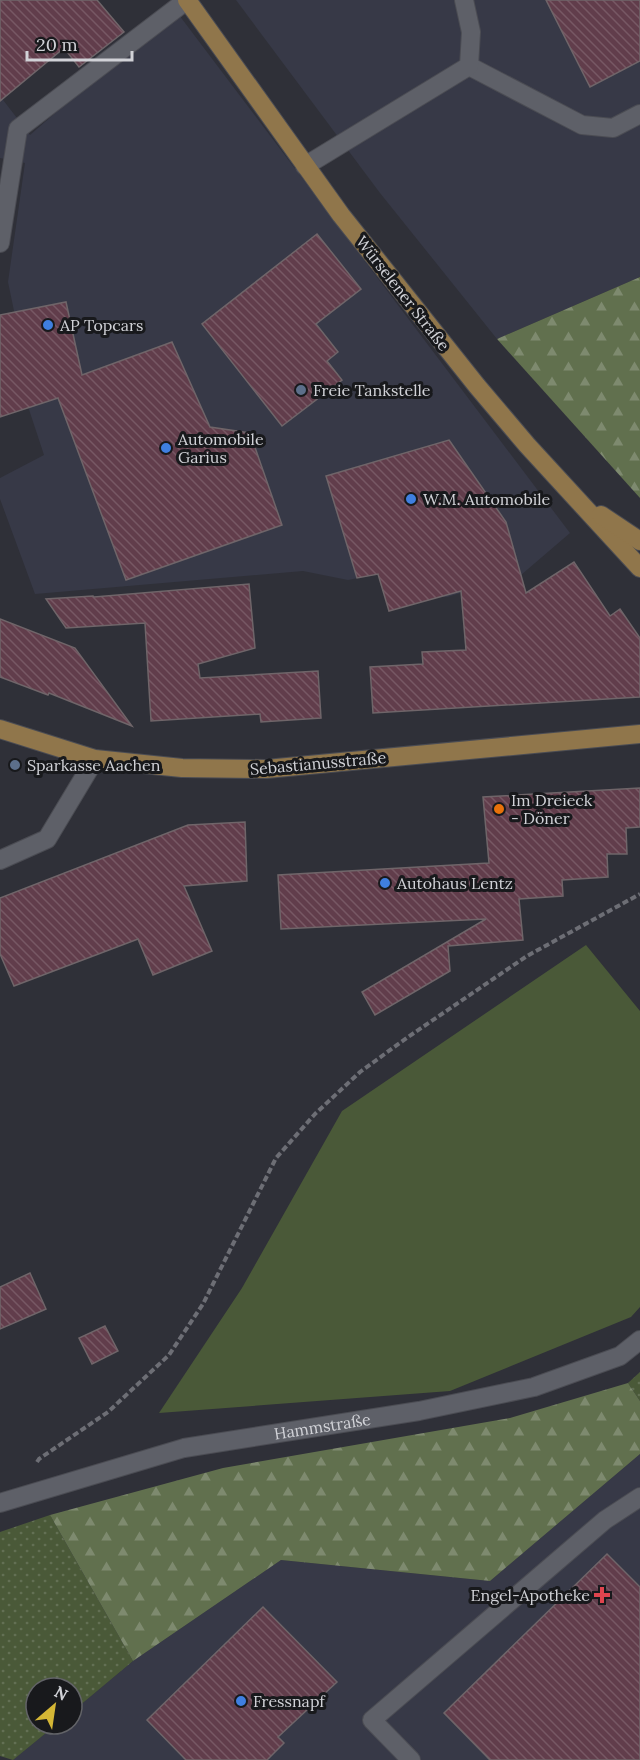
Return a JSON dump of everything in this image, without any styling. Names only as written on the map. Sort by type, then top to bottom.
[{"type":"main road","name":"Würselener Straße","points":[[187,0],[341,215],[477,386],[527,445],[640,568]]},
{"type":"main road","points":[[578,500],[640,541]]},
{"type":"main road","name":"Sebastianusstraße","points":[[0,729],[95,759],[182,768],[266,770],[640,734]]},
{"type":"street","points":[[0,243],[18,129],[187,0]]},
{"type":"street","points":[[464,0],[471,32],[469,66]]},
{"type":"street","points":[[305,166],[469,66]]},
{"type":"street","points":[[469,66],[582,125],[613,128],[640,114]]},
{"type":"street","points":[[0,860],[47,839],[95,759]]},
{"type":"street","name":"Hammstraße","points":[[0,1503],[184,1448],[419,1411],[534,1387],[620,1356],[640,1340]]},
{"type":"street","points":[[411,1760],[372,1720],[606,1520],[640,1497]]},
{"type":"path","points":[[19,1498],[39,1459],[108,1412],[169,1355],[203,1304],[276,1158],[315,1114],[360,1072],[527,956],[640,894]]},
{"type":"shaded area","points":[[236,0],[640,0],[640,277],[497,339],[380,193]]},
{"type":"shaded area","points":[[179,15],[570,533],[521,575],[447,597],[438,597],[378,574],[348,580],[303,571],[35,594],[0,499],[0,478],[44,455],[15,367],[24,359],[8,282],[25,163],[0,158],[0,96],[30,135],[85,87]]},
{"type":"shaded area","points":[[640,1454],[640,1760],[13,1760],[42,1736],[84,1736],[84,1702],[133,1661],[281,1560],[490,1581]]},
{"type":"green space","points":[[640,277],[640,498],[497,339]]},
{"type":"green space","points":[[586,945],[640,1011],[640,1307],[631,1317],[450,1391],[159,1413],[242,1288],[342,1111]]},
{"type":"green space","points":[[640,1372],[640,1401],[628,1383]]},
{"type":"green space","points":[[628,1383],[640,1401],[640,1454],[490,1581],[281,1560],[133,1661],[50,1515],[223,1468],[510,1418]]},
{"type":"green space","points":[[50,1515],[133,1661],[84,1702],[84,1676],[24,1676],[24,1736],[42,1736],[13,1760],[0,1756],[0,1532]]},
{"type":"building","points":[[0,0],[97,0],[124,32],[79,67],[64,48],[0,101]]},
{"type":"building","points":[[546,0],[640,0],[640,61],[590,87]]},
{"type":"building","points":[[317,234],[361,289],[316,324],[338,352],[327,361],[342,380],[282,426],[202,324]]},
{"type":"building","name":"Automobile Garius","points":[[66,302],[82,375],[172,342],[210,427],[250,433],[282,525],[126,580],[58,398],[0,417],[0,315]]},
{"type":"building","points":[[449,440],[506,522],[526,593],[574,562],[610,616],[620,609],[640,638],[640,697],[373,713],[370,667],[423,664],[422,652],[466,650],[461,591],[389,611],[378,574],[357,578],[326,476]]},
{"type":"building","points":[[249,584],[255,648],[198,664],[200,678],[318,671],[321,718],[261,722],[260,714],[151,721],[145,623],[66,628],[46,599],[94,597]]},
{"type":"building","points":[[0,619],[75,648],[132,726],[49,693],[48,695],[0,677]]},
{"type":"building","points":[[640,788],[640,827],[626,828],[627,854],[607,854],[608,877],[562,880],[563,896],[519,899],[523,940],[448,946],[450,971],[375,1015],[362,992],[486,919],[281,929],[278,875],[489,863],[483,797]]},
{"type":"building","points":[[245,822],[247,881],[184,886],[212,951],[153,975],[138,939],[14,986],[0,954],[0,898],[188,825]]},
{"type":"building","points":[[30,1273],[46,1309],[0,1329],[0,1287]]},
{"type":"building","points":[[105,1326],[118,1351],[92,1364],[79,1338]]},
{"type":"building","points":[[607,1554],[640,1587],[640,1760],[490,1760],[444,1713]]},
{"type":"building","name":"Fressnapf","points":[[263,1607],[337,1682],[278,1737],[284,1743],[267,1760],[186,1760],[147,1720]]},
{"type":"place","name":"AP Topcars","points":[[48,325]]},
{"type":"place","name":"Freie Tankstelle","points":[[301,390]]},
{"type":"place","name":"Automobile Garius","points":[[166,448]]},
{"type":"place","name":"W.M. Automobile","points":[[411,499]]},
{"type":"place","name":"Sparkasse Aachen","points":[[15,765]]},
{"type":"place","name":"Im Dreieck - Döner","points":[[499,809]]},
{"type":"place","name":"Autohaus Lentz","points":[[385,883]]},
{"type":"place","name":"Engel-Apotheke","points":[[602,1595]]},
{"type":"place","name":"Fressnapf","points":[[241,1701]]}]
